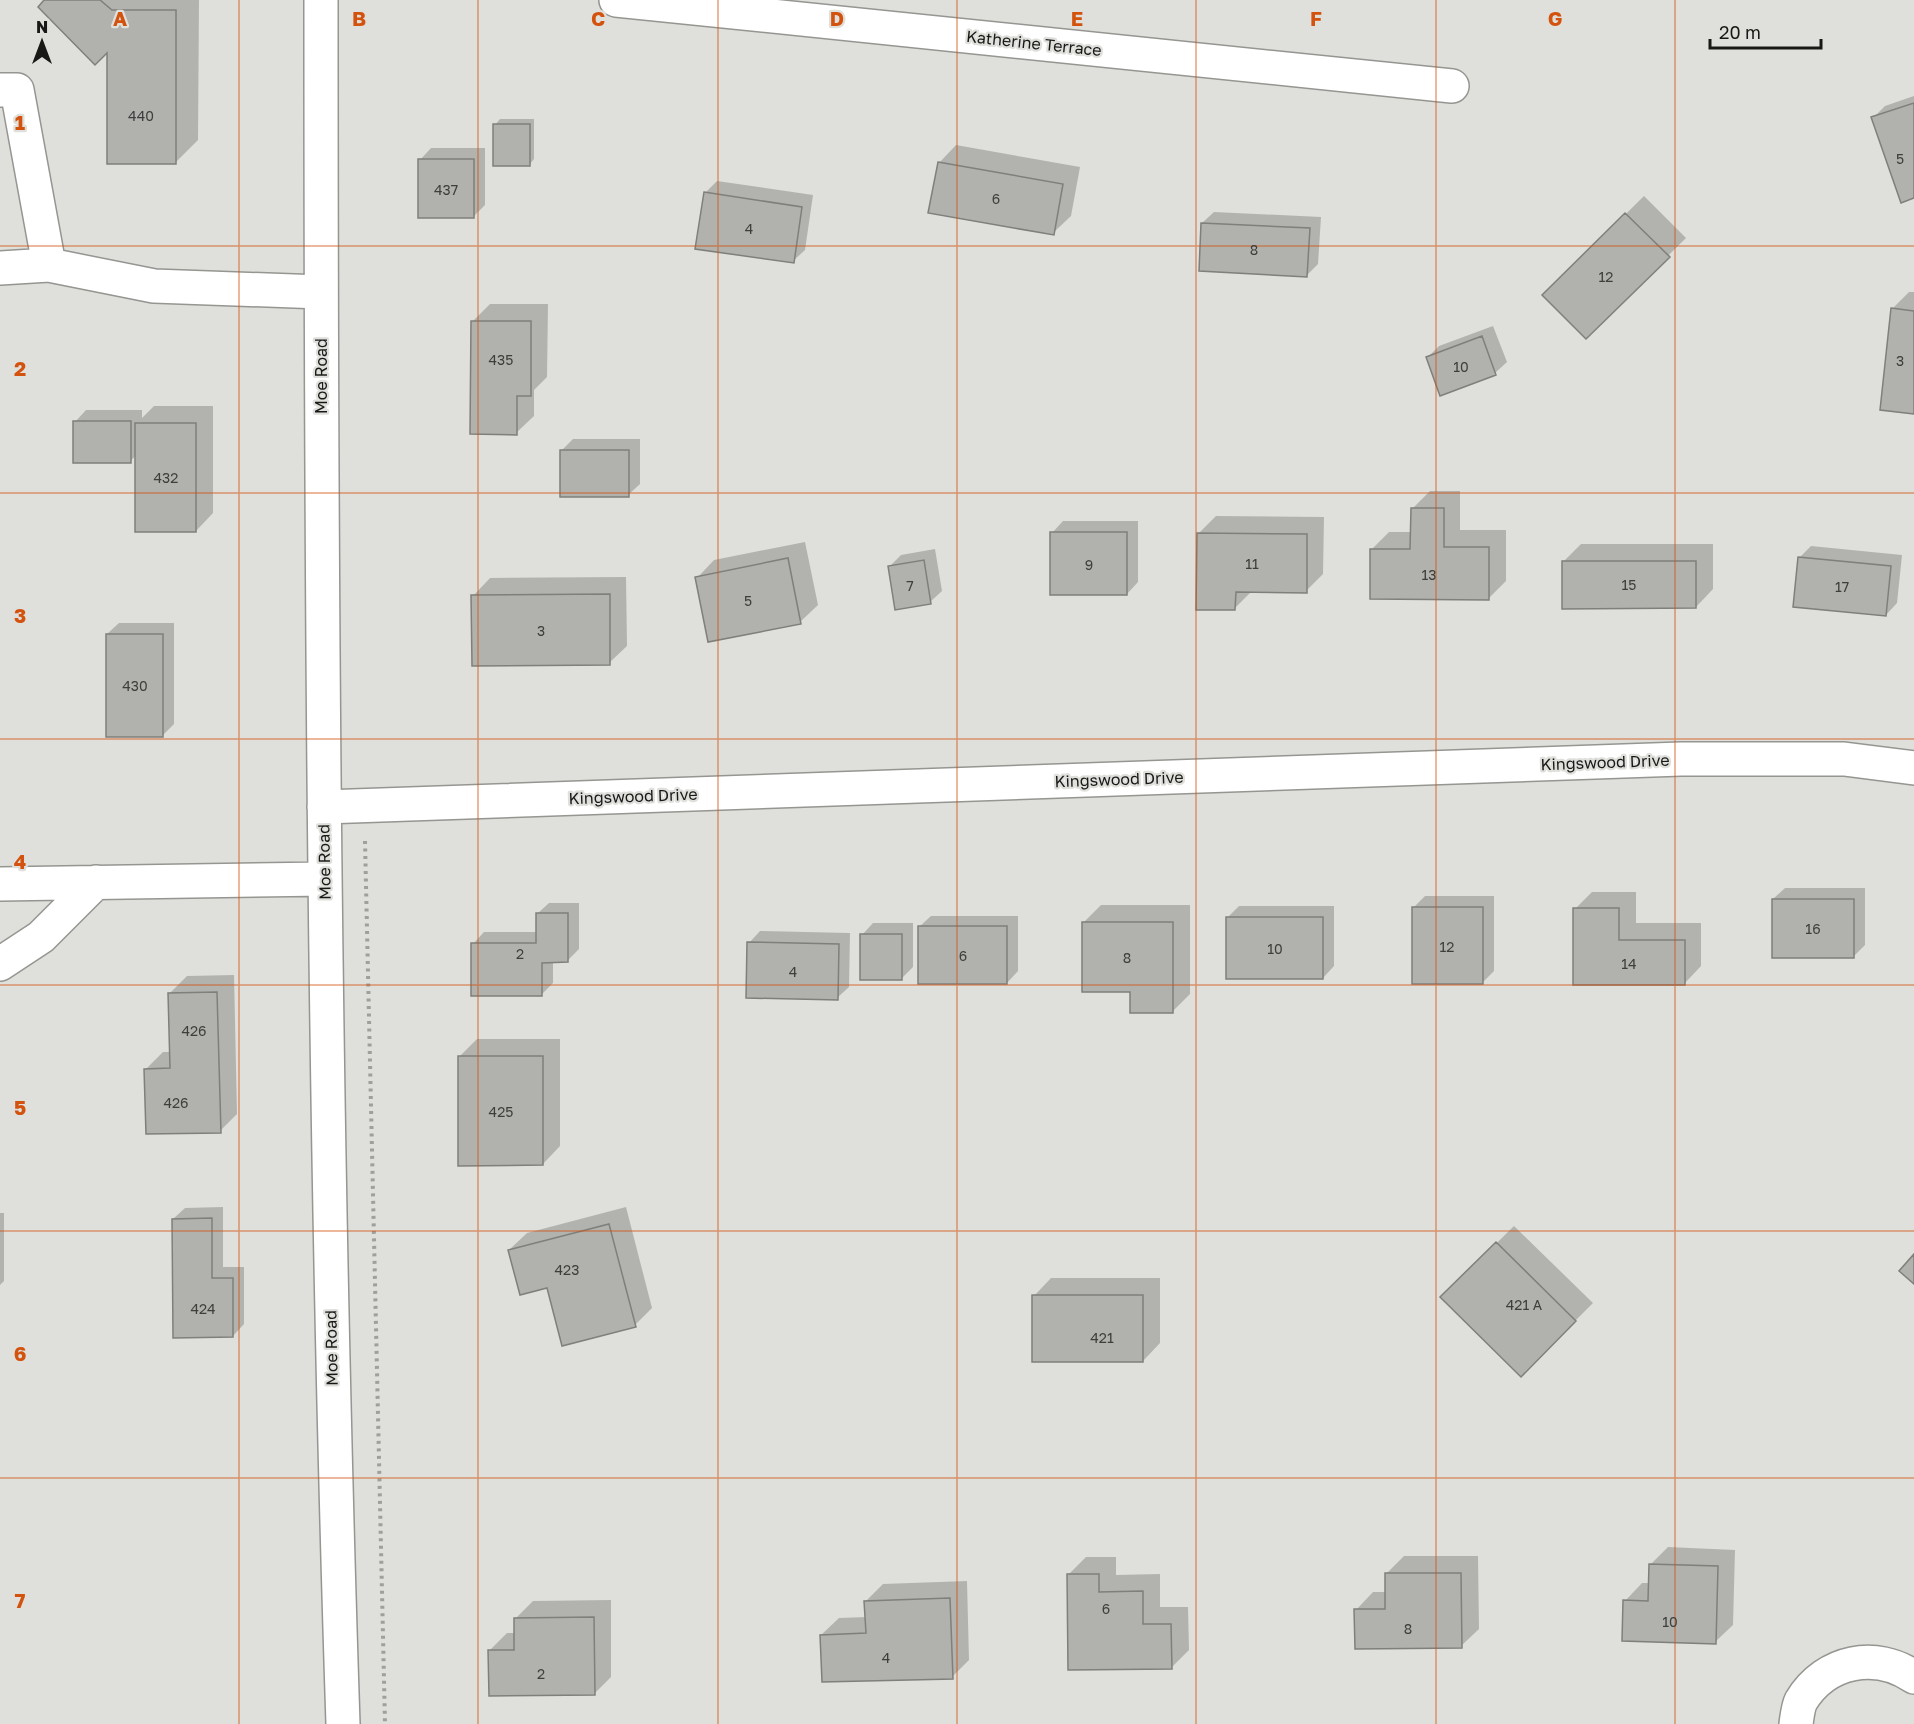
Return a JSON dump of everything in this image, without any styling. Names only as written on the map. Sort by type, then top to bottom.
[{"type":"street","name":"Moe Road","points":[[321,0],[324,807],[332,1388],[343,1724]]},
{"type":"street","name":"Katherine Terrace","points":[[616,0],[1452,86]]},
{"type":"street","points":[[0,90],[17,90],[49,266]]},
{"type":"street","points":[[0,268],[49,266],[154,286],[321,292]]},
{"type":"street","name":"Kingswood Drive","points":[[324,807],[1681,759],[1844,759],[1914,768]]},
{"type":"street","points":[[0,884],[325,879]]},
{"type":"street","points":[[0,964],[41,937],[96,882]]},
{"type":"street","points":[[1796,1724],[1801,1702],[1825,1674],[1860,1661],[1896,1665],[1914,1677]]},
{"type":"path","points":[[363,806],[385,1724]]},
{"type":"building","points":[[44,0],[100,0],[112,10],[176,10],[176,164],[107,164],[107,53],[95,65],[38,7]]},
{"type":"building","points":[[1914,103],[1914,198],[1901,203],[1871,117]]},
{"type":"building","points":[[493,124],[530,124],[530,166],[493,166]]},
{"type":"building","points":[[418,159],[474,159],[474,218],[418,218]]},
{"type":"building","points":[[938,162],[1063,184],[1054,235],[928,213]]},
{"type":"building","points":[[704,192],[802,207],[794,263],[695,249]]},
{"type":"building","points":[[1625,213],[1670,257],[1586,339],[1542,295]]},
{"type":"building","points":[[1201,223],[1310,228],[1307,277],[1199,271]]},
{"type":"building","points":[[1891,308],[1914,311],[1914,414],[1880,410]]},
{"type":"building","points":[[471,321],[531,321],[531,396],[517,396],[517,435],[470,434]]},
{"type":"building","points":[[1482,336],[1496,375],[1440,396],[1426,357]]},
{"type":"building","points":[[73,421],[131,421],[131,463],[73,463]]},
{"type":"building","points":[[135,423],[196,423],[196,532],[135,532]]},
{"type":"building","points":[[560,450],[629,450],[629,497],[560,497]]},
{"type":"building","points":[[1411,508],[1444,508],[1444,547],[1489,547],[1489,600],[1370,599],[1370,549],[1410,549]]},
{"type":"building","points":[[1050,532],[1127,532],[1127,595],[1050,595]]},
{"type":"building","points":[[1197,533],[1307,534],[1307,593],[1236,592],[1235,610],[1196,610]]},
{"type":"building","points":[[1798,557],[1891,566],[1886,616],[1793,607]]},
{"type":"building","points":[[788,558],[801,624],[708,642],[695,577]]},
{"type":"building","points":[[924,560],[931,604],[895,610],[888,566]]},
{"type":"building","points":[[1562,561],[1696,561],[1696,608],[1562,609]]},
{"type":"building","points":[[610,594],[610,665],[472,666],[471,595]]},
{"type":"building","points":[[106,634],[163,634],[163,737],[106,737]]},
{"type":"building","points":[[1772,899],[1854,899],[1854,958],[1772,958]]},
{"type":"building","points":[[1412,907],[1483,907],[1483,984],[1412,984]]},
{"type":"building","points":[[1573,908],[1619,908],[1619,940],[1685,940],[1685,985],[1573,985]]},
{"type":"building","points":[[536,913],[568,913],[568,962],[542,963],[542,996],[471,996],[471,943],[536,943]]},
{"type":"building","points":[[1226,917],[1323,917],[1323,979],[1226,979]]},
{"type":"building","points":[[1082,922],[1173,922],[1173,1013],[1130,1013],[1130,992],[1082,992]]},
{"type":"building","points":[[918,926],[1007,926],[1007,984],[918,984]]},
{"type":"building","points":[[860,934],[902,934],[902,980],[860,980]]},
{"type":"building","points":[[747,942],[839,944],[838,1000],[746,998]]},
{"type":"building","points":[[217,992],[221,1133],[146,1134],[144,1069],[170,1068],[168,993]]},
{"type":"building","points":[[458,1056],[543,1056],[543,1165],[458,1166]]},
{"type":"building","points":[[212,1218],[212,1278],[233,1278],[233,1337],[173,1338],[172,1219]]},
{"type":"building","points":[[609,1224],[636,1327],[562,1346],[547,1288],[520,1295],[508,1250]]},
{"type":"building","points":[[1496,1242],[1576,1321],[1521,1377],[1440,1297]]},
{"type":"building","points":[[1914,1254],[1914,1284],[1899,1271]]},
{"type":"building","points":[[1032,1295],[1143,1295],[1143,1362],[1032,1362]]},
{"type":"building","points":[[1649,1564],[1718,1566],[1716,1644],[1622,1641],[1623,1600],[1648,1601]]},
{"type":"building","points":[[1385,1573],[1461,1573],[1462,1648],[1355,1649],[1354,1609],[1385,1609]]},
{"type":"building","points":[[1067,1574],[1099,1574],[1099,1592],[1143,1591],[1143,1624],[1171,1624],[1172,1669],[1068,1670]]},
{"type":"building","points":[[950,1598],[953,1679],[822,1682],[820,1635],[866,1633],[864,1601]]},
{"type":"building","points":[[594,1617],[595,1695],[489,1696],[488,1650],[514,1650],[514,1618]]}]
